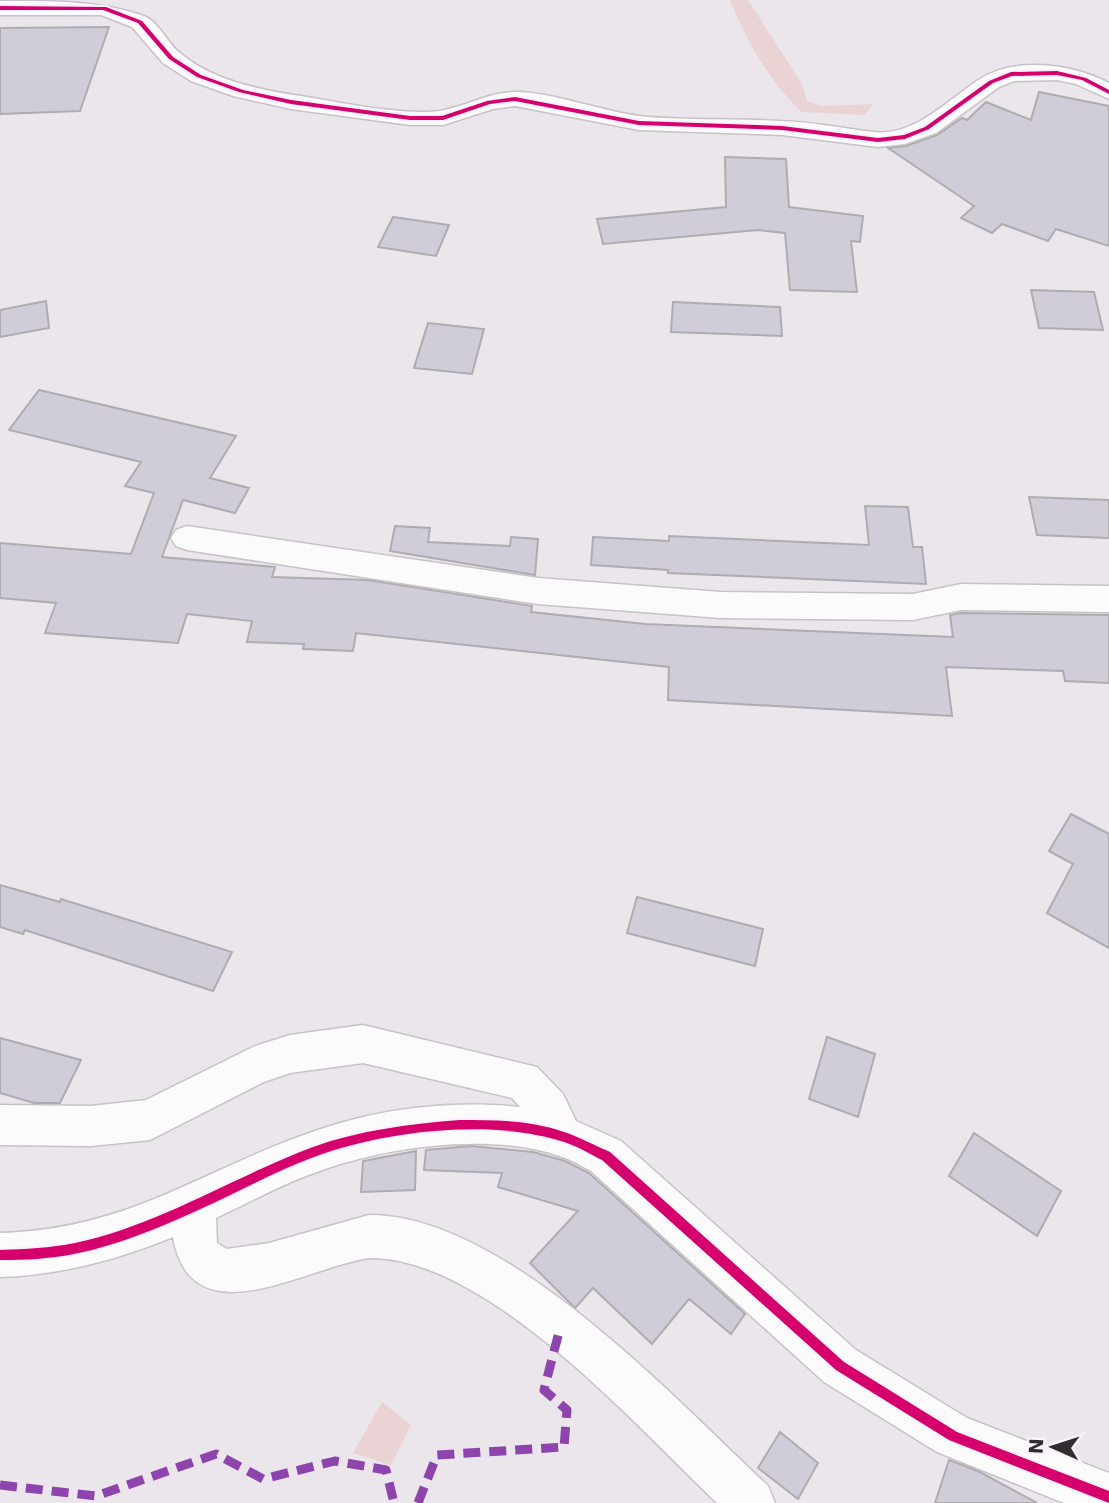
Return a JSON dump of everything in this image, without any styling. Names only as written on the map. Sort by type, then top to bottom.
[{"type":"street","points":[[0,8],[104,8],[140,22],[171,58],[199,76],[241,91],[291,102],[410,118],[443,118],[489,102],[515,99],[639,123],[782,128],[878,139],[905,137],[927,128],[991,82],[1011,74],[1057,73],[1084,79],[1109,92]]},
{"type":"street","points":[[187,538],[538,591],[721,605],[913,607],[961,597],[1109,599]]},
{"type":"street","points":[[0,1125],[91,1126],[150,1119],[255,1065],[290,1054],[363,1044],[523,1081],[550,1108],[562,1136]]},
{"type":"street","points":[[0,1255],[27,1256],[105,1242],[195,1205],[289,1161],[350,1141],[416,1128],[501,1126],[562,1136],[606,1156],[840,1366],[953,1436],[1109,1497]]},
{"type":"street","points":[[195,1205],[194,1232],[198,1255],[221,1272],[270,1265],[330,1246],[380,1236],[438,1250],[494,1277],[591,1352],[751,1503]]},
{"type":"shaded area","points":[[730,0],[748,0],[802,84],[807,101],[821,106],[873,104],[865,115],[802,112],[790,101],[760,60]]},
{"type":"shaded area","points":[[382,1402],[411,1425],[391,1465],[353,1453]]},
{"type":"building","points":[[109,27],[80,111],[0,114],[0,28]]},
{"type":"building","points":[[1039,92],[1109,106],[1109,246],[1056,229],[1048,241],[1002,224],[992,233],[961,218],[974,206],[888,148],[906,146],[937,135],[962,118],[967,120],[986,102],[1031,120]]},
{"type":"building","points":[[725,157],[786,159],[789,207],[863,216],[860,242],[851,241],[857,292],[790,290],[785,233],[758,230],[603,244],[597,219],[726,207]]},
{"type":"building","points":[[393,217],[449,225],[436,256],[378,247]]},
{"type":"building","points":[[1031,290],[1094,292],[1103,330],[1039,328]]},
{"type":"building","points":[[46,301],[49,328],[0,337],[0,310]]},
{"type":"building","points":[[673,302],[780,307],[782,336],[671,332]]},
{"type":"building","points":[[428,323],[484,329],[472,374],[414,368]]},
{"type":"building","points":[[39,390],[236,436],[210,478],[249,488],[235,513],[183,500],[162,557],[275,567],[272,577],[368,580],[532,606],[531,612],[645,624],[953,637],[950,615],[961,613],[1109,615],[1109,683],[1065,681],[1063,671],[946,667],[952,716],[668,700],[669,667],[356,633],[353,651],[303,649],[304,644],[247,642],[252,621],[187,614],[178,643],[45,633],[56,603],[0,598],[0,543],[131,554],[154,493],[125,486],[141,462],[9,430]]},
{"type":"building","points":[[1029,497],[1109,500],[1109,538],[1037,535]]},
{"type":"building","points":[[865,506],[908,507],[913,547],[922,547],[926,584],[668,573],[668,570],[591,565],[593,537],[669,541],[669,536],[869,545]]},
{"type":"building","points":[[395,526],[430,528],[428,542],[510,546],[511,537],[538,539],[535,575],[390,551]]},
{"type":"building","points":[[1071,814],[1109,834],[1109,948],[1047,913],[1073,864],[1049,851]]},
{"type":"building","points":[[0,885],[60,902],[61,899],[232,952],[213,991],[25,930],[23,934],[0,927]]},
{"type":"building","points":[[637,897],[763,929],[755,966],[627,933]]},
{"type":"building","points":[[827,1037],[875,1054],[858,1117],[809,1099]]},
{"type":"building","points":[[0,1038],[81,1060],[60,1103],[34,1103],[0,1093]]},
{"type":"building","points":[[974,1133],[1061,1191],[1037,1236],[949,1176]]},
{"type":"building","points":[[471,1146],[533,1152],[565,1161],[589,1173],[745,1314],[731,1334],[689,1299],[652,1344],[593,1288],[575,1308],[530,1263],[578,1211],[498,1187],[502,1173],[424,1170],[426,1150]]},
{"type":"building","points":[[416,1151],[415,1190],[361,1192],[363,1161]]},
{"type":"building","points":[[780,1432],[818,1463],[798,1499],[758,1468]]},
{"type":"building","points":[[949,1460],[978,1471],[1037,1503],[935,1503]]},
{"type":"marked path","points":[[418,1503],[437,1455],[564,1447],[567,1410],[544,1390],[560,1328]]},
{"type":"marked path","points":[[0,1485],[96,1496],[216,1454],[263,1479],[335,1461],[386,1470],[394,1503]]},
{"type":"cycle path","points":[[0,8],[104,8],[140,22],[171,58],[199,76],[241,91],[291,102],[410,118],[443,118],[489,102],[515,99],[639,123],[782,128],[878,140],[905,137],[927,128],[991,82],[1011,74],[1057,73],[1084,79],[1109,92]]},
{"type":"cycle path","points":[[0,1255],[38,1254],[112,1238],[148,1226],[315,1151],[349,1141],[385,1133],[460,1125],[531,1129],[568,1138],[606,1156],[840,1366],[953,1436],[1109,1497]]}]
